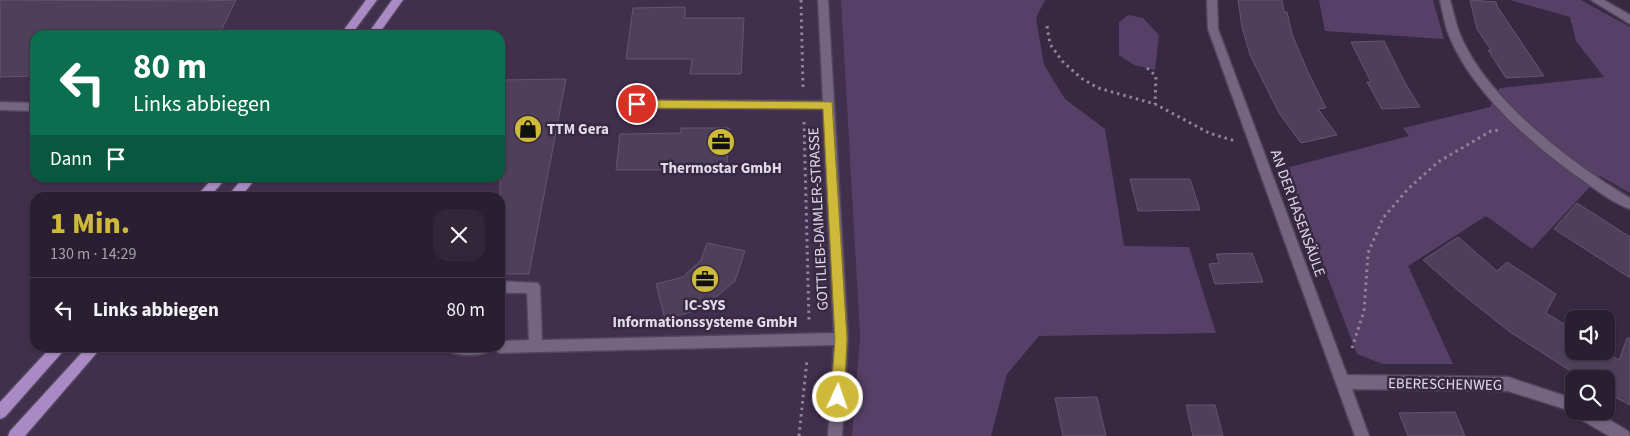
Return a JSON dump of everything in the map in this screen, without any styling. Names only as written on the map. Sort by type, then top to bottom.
[{"type":"main road","points":[[349,30],[372,0]]},
{"type":"main road","points":[[376,30],[398,0]]},
{"type":"main road","points":[[207,192],[216,182]]},
{"type":"main road","points":[[237,192],[246,182]]},
{"type":"main road","points":[[0,412],[55,352]]},
{"type":"main road","points":[[15,436],[90,352]]},
{"type":"street","name":"GOTTLIEB-DAIMLER-STRASSE","points":[[823,0],[841,339],[836,436]]},
{"type":"street","name":"AN DER HASENSÄULE","points":[[1212,0],[1214,29],[1362,436]]},
{"type":"street","points":[[1445,0],[1457,41],[1486,84],[1524,127],[1565,162],[1630,204]]},
{"type":"street","points":[[1596,0],[1630,20]]},
{"type":"street","points":[[637,104],[828,105]]},
{"type":"street","points":[[0,106],[30,107]]},
{"type":"street","points":[[505,287],[533,287],[536,346]]},
{"type":"street","points":[[505,347],[810,338],[841,339]]},
{"type":"street","name":"EBERESCHENWEG","points":[[1341,382],[1508,384],[1565,403]]},
{"type":"street","points":[[1595,420],[1623,436]]},
{"type":"path","points":[[799,436],[810,338],[800,0]]},
{"type":"path","points":[[1047,26],[1050,44],[1062,61],[1081,78],[1098,88],[1155,104],[1209,133],[1227,139],[1256,144]]},
{"type":"path","points":[[1147,68],[1156,76],[1155,104]]},
{"type":"path","points":[[1341,382],[1364,311],[1368,253],[1383,218],[1408,188],[1438,162],[1491,131],[1524,127]]},
{"type":"shaded area","points":[[0,0],[841,0],[860,336],[852,436],[0,436]]},
{"type":"shaded area","points":[[841,0],[1045,0],[1036,18],[1044,65],[1065,99],[1105,129],[1124,246],[1189,247],[1216,333],[1039,336],[1007,374],[991,436],[852,436],[860,336]]},
{"type":"shaded area","points":[[1319,0],[1433,0],[1444,39],[1325,31]]},
{"type":"shaded area","points":[[1510,0],[1581,0],[1630,27],[1630,193],[1600,176],[1532,249],[1486,216],[1408,266],[1453,364],[1383,364],[1357,354],[1286,168],[1409,136],[1403,128],[1490,107],[1500,88],[1604,77],[1576,41],[1570,17]]},
{"type":"shaded area","points":[[1128,15],[1143,18],[1159,35],[1155,70],[1134,65],[1119,55],[1119,22]]},
{"type":"building","points":[[0,0],[236,0],[221,30],[30,30],[30,76],[0,77]]},
{"type":"building","points":[[1238,0],[1282,0],[1292,34],[1326,108],[1318,109],[1337,135],[1301,143],[1279,113],[1250,55],[1242,27]]},
{"type":"building","points":[[1470,0],[1496,2],[1544,76],[1506,78],[1477,29]]},
{"type":"building","points":[[685,7],[685,18],[744,18],[741,74],[690,74],[692,59],[626,59],[633,8]]},
{"type":"building","points":[[1384,41],[1405,83],[1420,107],[1382,109],[1367,82],[1371,82],[1351,42]]},
{"type":"building","name":"TTM Gera","points":[[566,79],[529,274],[505,274],[505,192],[500,192],[500,182],[505,182],[505,80]]},
{"type":"building","points":[[681,128],[729,128],[727,165],[666,165],[666,170],[616,170],[620,134],[681,133]]},
{"type":"building","points":[[1130,179],[1190,179],[1200,210],[1138,211]]},
{"type":"building","points":[[1577,203],[1630,237],[1630,278],[1554,229]]},
{"type":"building","points":[[1458,237],[1497,271],[1507,262],[1556,294],[1546,313],[1565,325],[1565,360],[1615,360],[1615,358],[1619,360],[1627,338],[1630,338],[1630,405],[1615,397],[1615,370],[1569,370],[1510,332],[1423,260]]},
{"type":"building","name":"IC-SYS Informationssysteme GmbH","points":[[707,243],[745,251],[735,281],[702,309],[665,319],[656,284],[683,277],[701,260]]},
{"type":"building","points":[[1252,253],[1263,282],[1215,284],[1209,264],[1219,263],[1216,254]]},
{"type":"building","points":[[1097,397],[1106,436],[1063,436],[1055,398]]},
{"type":"building","points":[[1186,405],[1215,405],[1223,436],[1193,436]]},
{"type":"building","points":[[1455,412],[1465,436],[1408,436],[1399,413]]},
{"type":"place","name":"TTM Gera","points":[[528,129]]},
{"type":"place","name":"Thermostar GmbH","points":[[721,142]]},
{"type":"place","name":"IC-SYS Informationssysteme GmbH","points":[[705,279]]},
{"type":"route","points":[[637,104],[828,105],[841,339],[838,397]]}]
